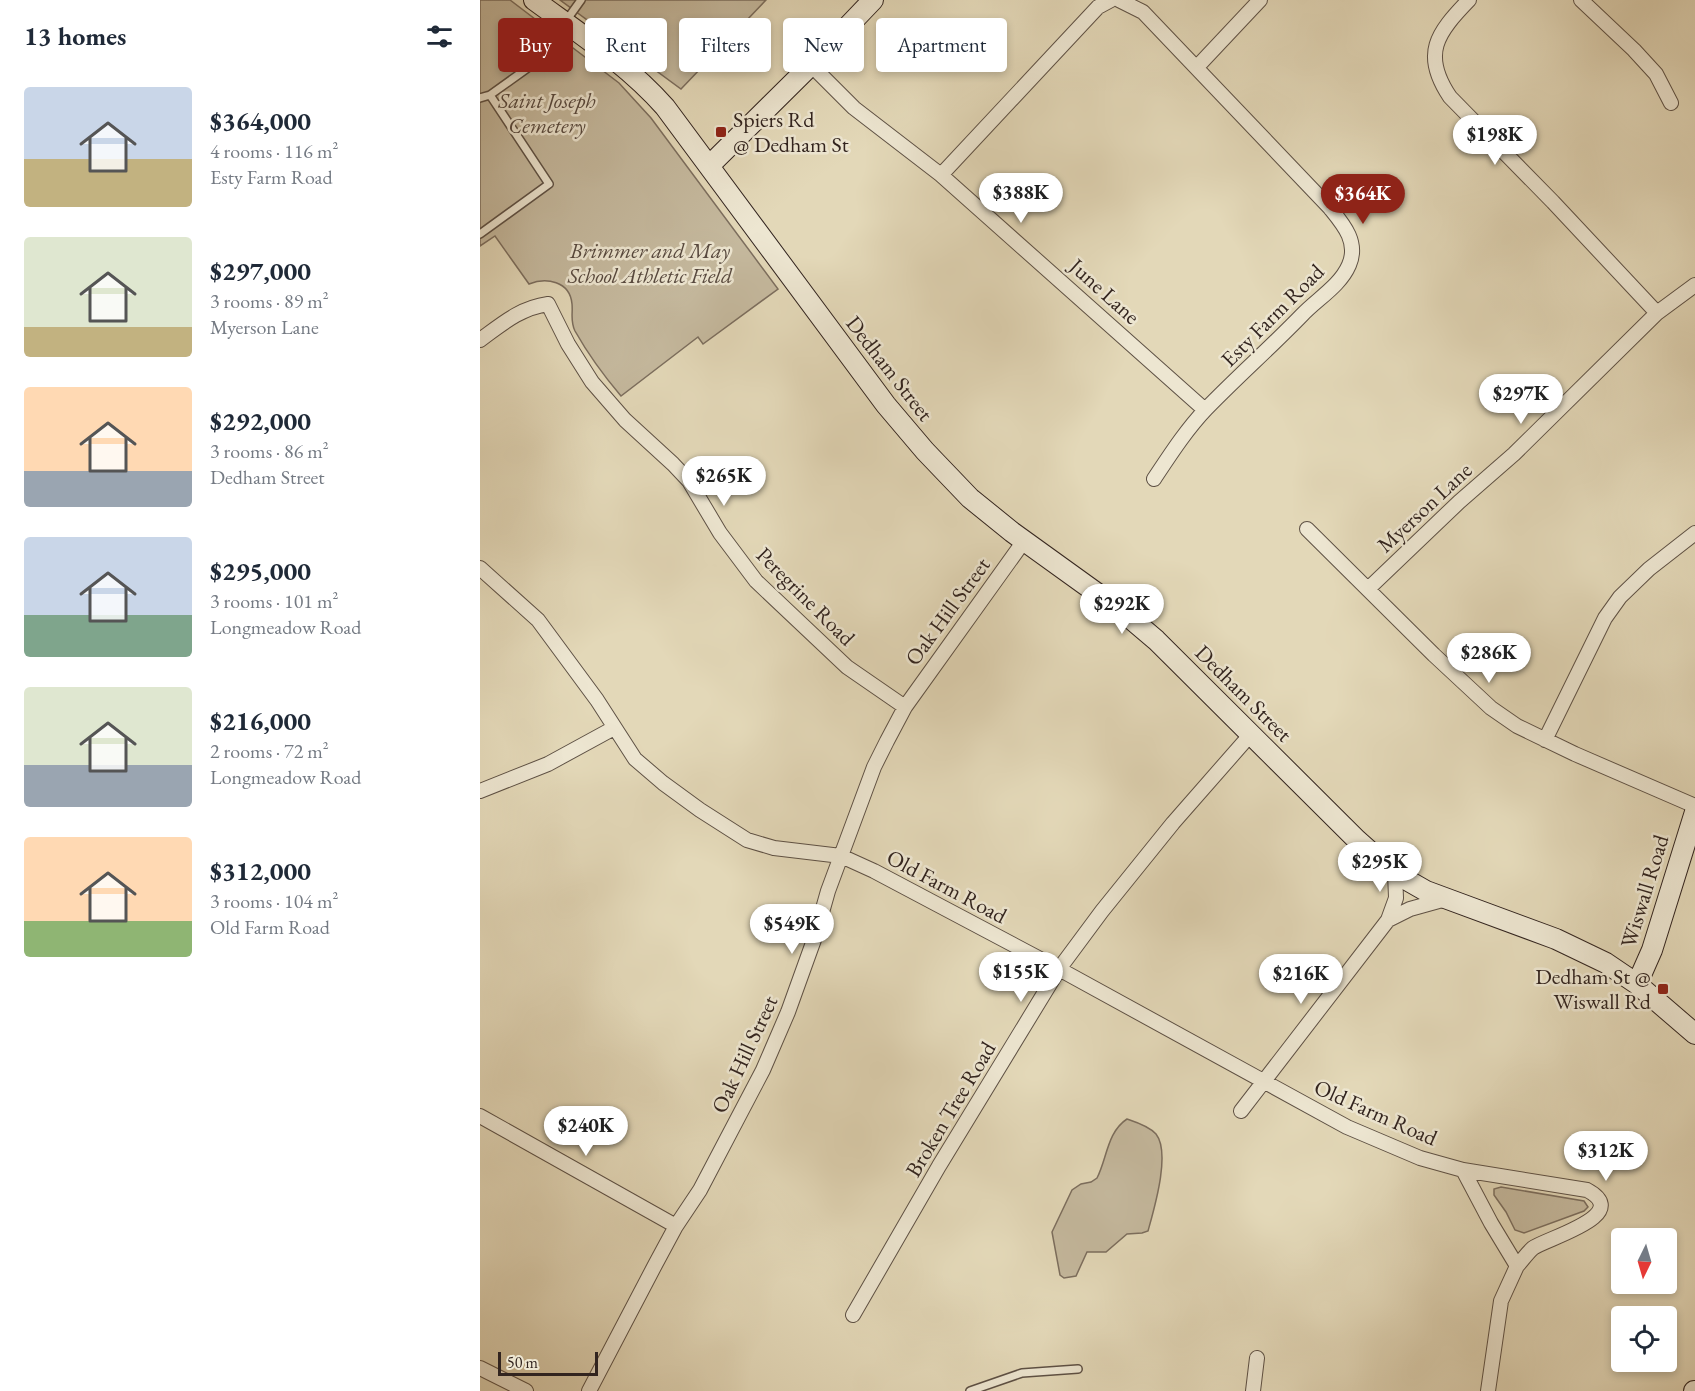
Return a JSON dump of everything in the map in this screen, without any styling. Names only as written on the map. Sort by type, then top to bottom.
[{"type":"street","name":"Dedham Street","points":[[534,0],[559,18]]},
{"type":"street","points":[[856,18],[873,0]]},
{"type":"street","points":[[941,175],[1098,7],[1111,0]]},
{"type":"street","name":"Esty Farm Road","points":[[1119,0],[1143,12],[1330,207],[1349,233],[1352,251],[1350,265],[1337,283],[1205,410],[1154,479]]},
{"type":"street","points":[[1197,67],[1260,0]]},
{"type":"street","points":[[1469,0],[1438,37],[1434,57],[1439,80],[1450,97],[1658,313]]},
{"type":"street","points":[[1581,0],[1656,74],[1671,103]]},
{"type":"street","name":"Dedham Street","points":[[573,28],[634,76],[665,107],[898,420],[970,498],[1024,541],[1140,626],[1357,840],[1395,872],[1426,891],[1569,945],[1606,963],[1636,984],[1695,1034]]},
{"type":"street","points":[[709,166],[804,72]]},
{"type":"street","name":"June Lane","points":[[818,72],[854,108],[941,175],[1205,410]]},
{"type":"street","name":"Myerson Lane","points":[[1368,589],[1459,502],[1514,454],[1658,313],[1695,285]]},
{"type":"street","name":"Peregrine Road","points":[[480,340],[515,314],[530,307],[548,304],[568,344],[592,382],[625,420],[689,481],[720,533],[756,581],[847,667],[905,706]]},
{"type":"street","points":[[1306,529],[1491,708],[1517,726],[1545,740],[1695,806]]},
{"type":"street","points":[[1545,740],[1605,618],[1620,597],[1649,569],[1695,533]]},
{"type":"street","name":"Oak Hill Street","points":[[589,1391],[676,1226],[700,1190],[763,1070],[788,1012],[816,936],[828,891],[874,767],[905,706],[1024,541]]},
{"type":"street","name":"Old Farm Road","points":[[480,568],[538,620],[597,700],[634,759],[663,783],[747,840],[774,848],[842,856],[874,871],[1059,969],[1347,1127],[1420,1158],[1463,1170],[1587,1190],[1596,1194],[1600,1202],[1599,1212],[1589,1222],[1532,1249],[1517,1266],[1501,1301],[1488,1391]]},
{"type":"street","points":[[480,791],[548,764],[614,728]]},
{"type":"street","name":"Broken Tree Road","points":[[853,1315],[939,1166],[1059,969],[1102,911],[1173,823],[1251,734]]},
{"type":"street","name":"Wiswall Road","points":[[1636,984],[1652,950],[1695,812]]},
{"type":"street","points":[[1241,1111],[1388,920],[1396,898],[1395,872]]},
{"type":"street","points":[[1388,920],[1410,909],[1446,899]]},
{"type":"street","points":[[480,1116],[676,1226]]},
{"type":"street","points":[[1463,1170],[1517,1266]]},
{"type":"street","points":[[1253,1391],[1257,1358]]},
{"type":"street","points":[[480,1368],[526,1391]]},
{"type":"lane","points":[[569,18],[581,0]]},
{"type":"lane","points":[[480,98],[490,95],[522,72]]},
{"type":"lane","points":[[480,234],[549,184],[490,95]]},
{"type":"lane","points":[[970,1391],[1022,1373],[1078,1369]]},
{"type":"green space","name":"Brimmer and May School Athletic Field","points":[[480,0],[510,0],[534,18],[498,18],[498,72],[573,72],[573,48],[585,57],[585,72],[605,72],[619,83],[651,118],[778,289],[703,344],[698,337],[621,396],[596,365],[575,331],[572,321],[572,304],[567,290],[550,281],[529,284],[495,236],[480,246]]},
{"type":"green space","points":[[560,0],[766,0],[749,18],[679,18],[679,72],[697,72],[681,89],[658,72],[667,72],[667,18],[585,18]]},
{"type":"green space","points":[[1127,1119],[1150,1129],[1156,1134],[1160,1143],[1162,1167],[1148,1231],[1127,1234],[1106,1252],[1087,1252],[1076,1276],[1064,1278],[1060,1275],[1052,1232],[1072,1190],[1097,1178],[1111,1138],[1120,1124]]},
{"type":"green space","points":[[1501,1187],[1584,1201],[1588,1207],[1584,1211],[1524,1233],[1515,1230],[1494,1195],[1494,1189]]},
{"type":"place","name":"Spiers Rd @ Dedham St","points":[[721,132]]},
{"type":"place","name":"Dedham St @ Wiswall Rd","points":[[1663,989]]},
{"type":"park label","name":"Saint Joseph Cemetery","points":[[547,112]]}]
